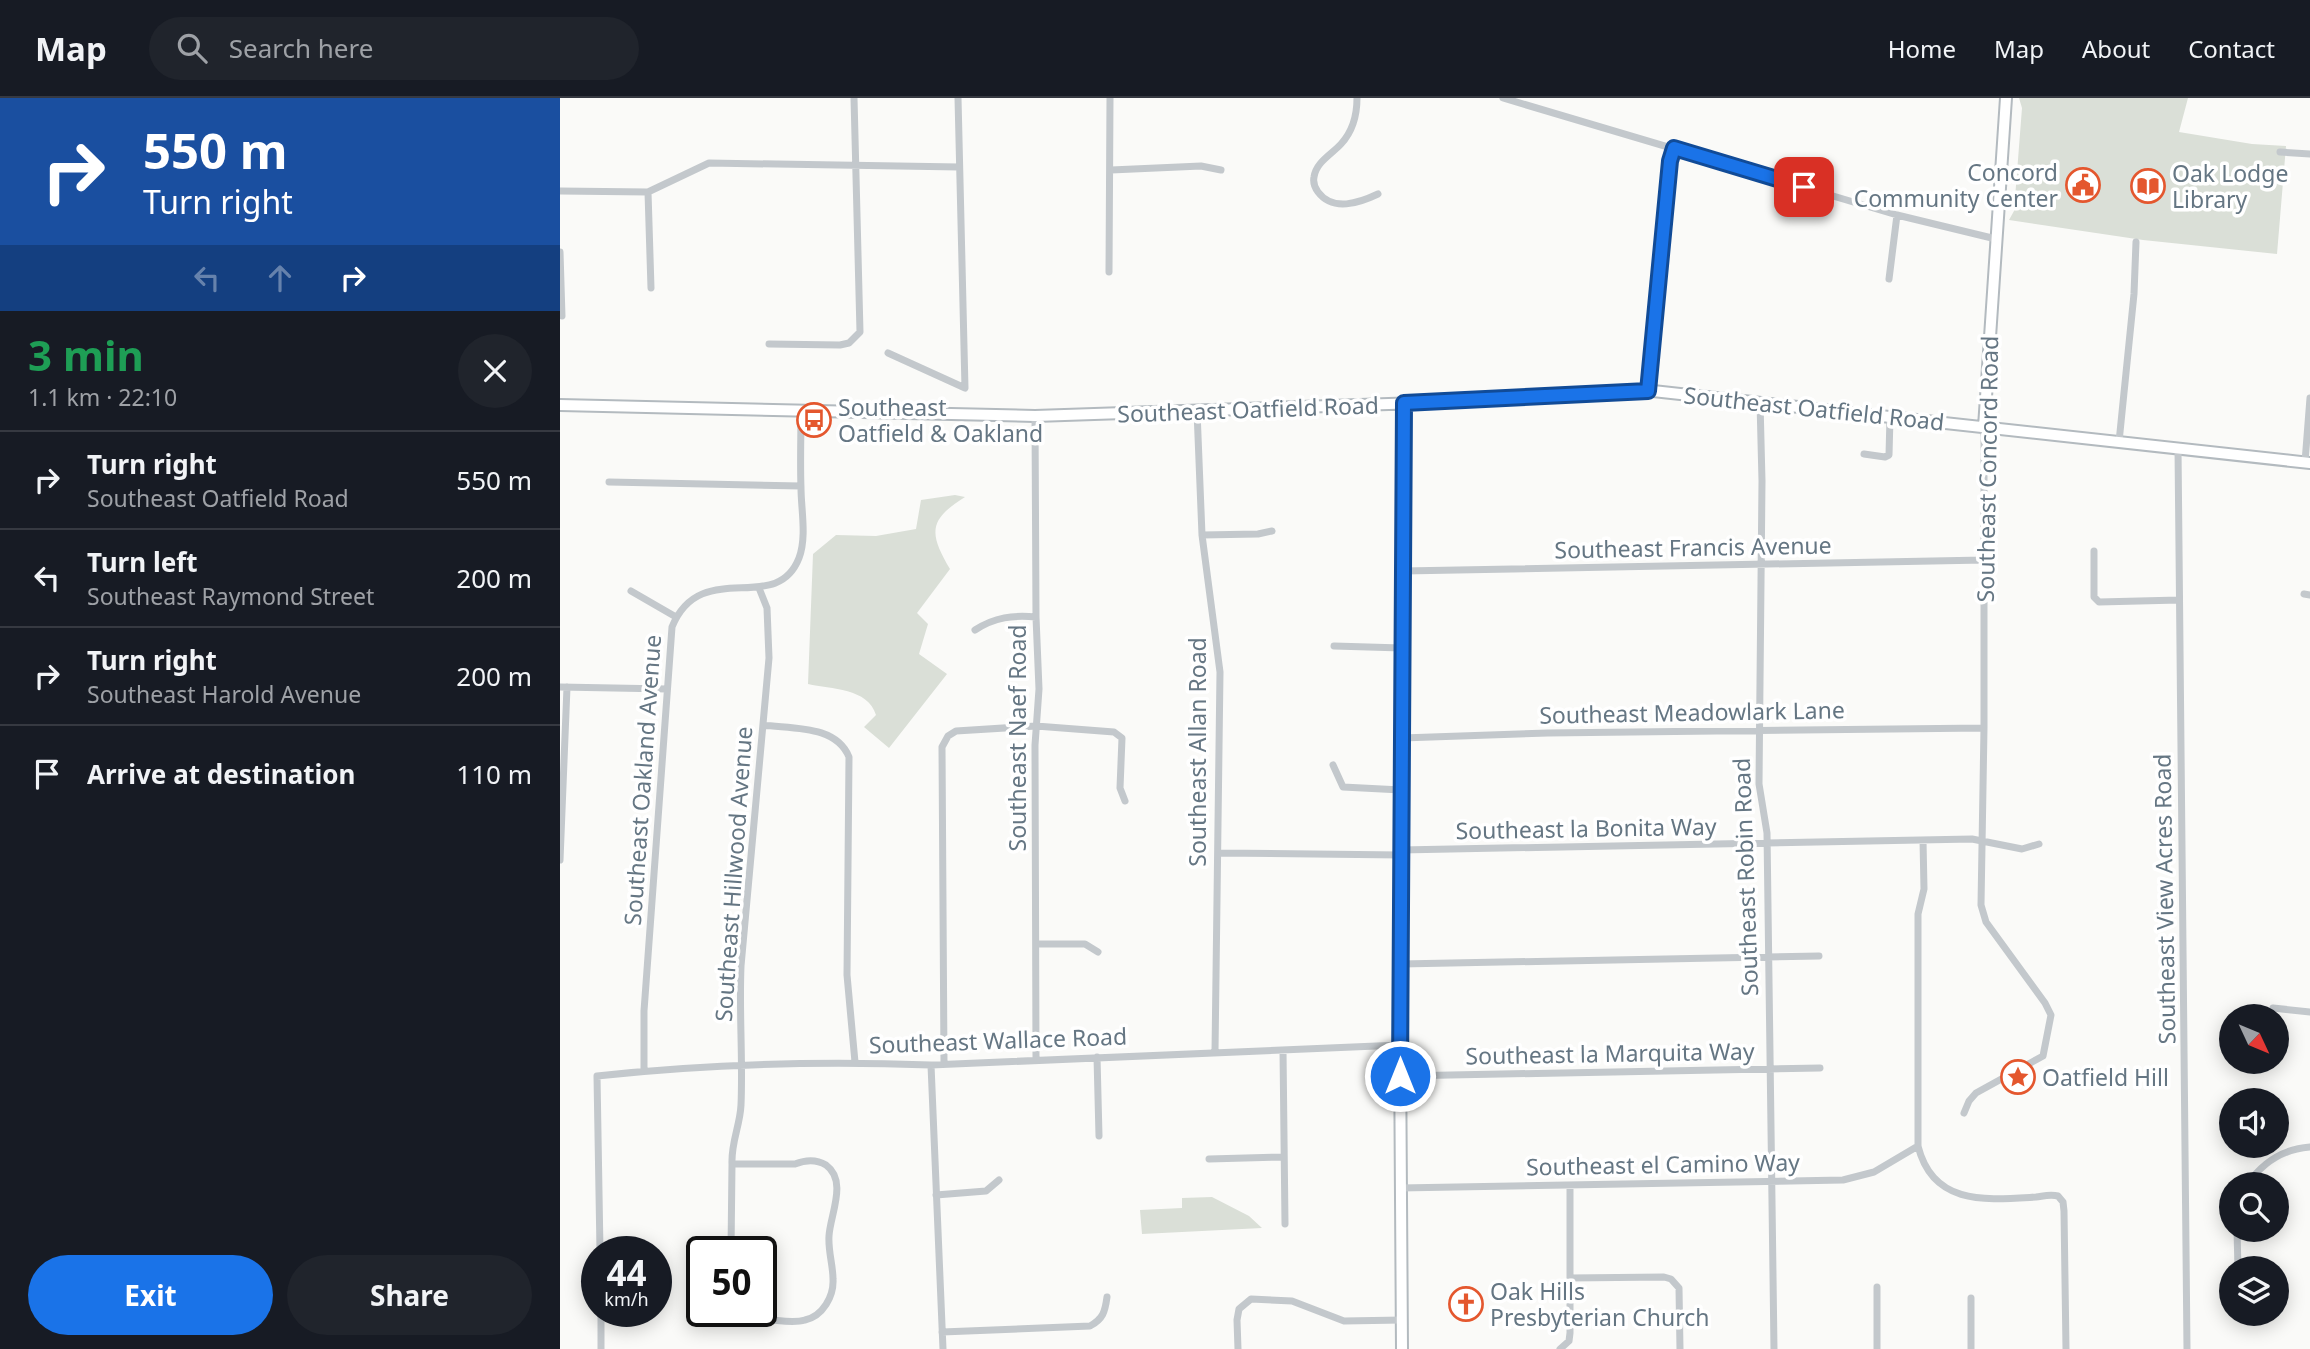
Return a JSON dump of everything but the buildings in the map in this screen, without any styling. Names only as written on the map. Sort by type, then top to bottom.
[{"type":"main road","name":"Southeast Concord Road","points":[[1984,427],[2006,98]]},
{"type":"main road","name":"Southeast Oatfield Road","points":[[560,405],[1035,416],[1648,391],[2307,463]]},
{"type":"main road","points":[[1402,1349],[1400,1045],[1404,403]]},
{"type":"street","points":[[769,344],[840,345],[849,343],[860,332],[854,98]]},
{"type":"street","points":[[888,354],[965,388],[958,98]]},
{"type":"street","points":[[1109,272],[1110,98]]},
{"type":"street","points":[[1357,98],[1350,132],[1321,163],[1314,176],[1315,188],[1332,204],[1359,202],[1378,194]]},
{"type":"street","points":[[1503,98],[1897,215],[1996,239]]},
{"type":"street","points":[[1648,391],[1670,161],[1674,148]]},
{"type":"street","points":[[2280,152],[2310,154]]},
{"type":"street","points":[[560,191],[648,192],[709,163],[959,167]]},
{"type":"street","points":[[1111,170],[1201,166],[1221,170]]},
{"type":"street","points":[[648,192],[651,289]]},
{"type":"street","points":[[1889,279],[1897,215]]},
{"type":"street","points":[[2119,442],[2134,294],[2136,242]]},
{"type":"street","points":[[560,252],[562,316]]},
{"type":"street","points":[[2307,463],[2310,398]]},
{"type":"street","name":"Southeast Robin Road","points":[[1760,402],[1762,481],[1759,565],[1759,784],[1767,843],[1774,1349]]},
{"type":"street","name":"Southeast Allan Road","points":[[1197,411],[1202,535],[1220,665],[1214,963],[1215,1052]]},
{"type":"street","name":"Southeast Oakland Avenue","points":[[644,1071],[644,1011],[670,636],[676,617],[688,601],[705,591],[719,588],[759,588],[782,579],[799,558],[803,541],[801,412]]},
{"type":"street","name":"Southeast Naef Road","points":[[1035,416],[1036,617],[1040,689],[1036,726],[1037,1060]]},
{"type":"street","points":[[1864,454],[1885,457],[1889,455],[1890,417]]},
{"type":"street","name":"Southeast Concord Road","points":[[1964,1113],[1969,1101],[1980,1089],[2043,1056],[2051,1015],[1986,922],[1982,912],[1984,427]]},
{"type":"street","name":"Southeast View Acres Road","points":[[2178,448],[2187,1349]]},
{"type":"street","points":[[609,482],[801,486]]},
{"type":"street","points":[[1202,535],[1258,534],[1272,531]]},
{"type":"street","points":[[2094,551],[2094,597],[2099,602],[2179,600]]},
{"type":"street","name":"Southeast Francis Avenue","points":[[1403,571],[1984,560]]},
{"type":"street","name":"Southeast Hillwood Avenue","points":[[731,1236],[732,1147],[740,1113],[741,966],[769,634],[767,608],[759,588]]},
{"type":"street","points":[[631,590],[676,617]]},
{"type":"street","points":[[975,630],[999,618],[1036,617]]},
{"type":"street","points":[[1334,646],[1402,648]]},
{"type":"street","points":[[560,860],[563,687],[667,689]]},
{"type":"street","points":[[763,725],[822,732],[841,743],[849,758],[846,975],[855,1062]]},
{"type":"street","points":[[944,1064],[942,747],[948,736],[956,731],[1036,726],[1114,732],[1122,738],[1120,788],[1125,801]]},
{"type":"street","name":"Southeast Meadowlark Lane","points":[[1402,738],[1984,727]]},
{"type":"street","points":[[1333,765],[1343,788],[1401,790]]},
{"type":"street","points":[[1923,840],[1924,889],[1918,914],[1918,1146],[1931,1175],[1943,1187],[1958,1195],[1976,1198],[2058,1196],[2063,1202],[2066,1349]]},
{"type":"street","name":"Southeast la Bonita Way","points":[[1218,853],[1401,853],[1923,840],[1982,840],[2022,849],[2039,844]]},
{"type":"street","points":[[1036,944],[1085,944],[1098,951]]},
{"type":"street","points":[[1401,964],[1819,956]]},
{"type":"street","points":[[2289,1010],[2310,1012]]},
{"type":"street","name":"Southeast Wallace Road","points":[[600,1236],[597,1076],[644,1071],[855,1062],[931,1065],[1400,1045]]},
{"type":"street","points":[[1283,1051],[1285,1224]]},
{"type":"street","points":[[1097,1057],[1099,1136]]},
{"type":"street","points":[[931,1065],[943,1349]]},
{"type":"street","name":"Southeast la Marquita Way","points":[[1400,1076],[1820,1068]]},
{"type":"street","name":"Southeast el Camino Way","points":[[1400,1188],[1843,1180],[1890,1164],[1918,1146]]},
{"type":"street","points":[[2258,1172],[2264,1164],[2276,1157],[2310,1147]]},
{"type":"street","points":[[1209,1159],[1283,1157]]},
{"type":"street","points":[[732,1164],[795,1164],[818,1161],[830,1169],[836,1182],[829,1240],[832,1290],[824,1308],[806,1320],[777,1320]]},
{"type":"street","points":[[936,1195],[986,1191],[999,1180]]},
{"type":"street","points":[[1560,1349],[1569,1341],[1570,1185]]},
{"type":"street","points":[[1570,1278],[1671,1279],[1679,1288],[1680,1349]]},
{"type":"street","points":[[1877,1287],[1877,1349]]},
{"type":"street","points":[[942,1332],[1090,1326],[1100,1321],[1105,1312],[1107,1297]]},
{"type":"street","points":[[1971,1298],[1971,1349]]},
{"type":"street","points":[[1238,1349],[1239,1309],[1251,1299],[1292,1301],[1334,1318],[1352,1322],[1402,1320]]},
{"type":"street","points":[[601,1327],[601,1349]]},
{"type":"shaded area","points":[[2019,98],[2188,98],[2179,132],[2252,144],[2286,146],[2277,254],[2143,240],[2009,220],[2014,211],[2022,108]]},
{"type":"shaded area","points":[[955,495],[965,497],[944,513],[936,528],[938,546],[950,569],[917,613],[928,624],[919,654],[947,674],[889,748],[864,727],[876,715],[865,699],[848,691],[808,684],[813,554],[836,535],[876,536],[916,529],[921,500]]},
{"type":"shaded area","points":[[1212,1197],[1249,1216],[1262,1228],[1142,1234],[1140,1210],[1182,1208],[1182,1198]]},
{"type":"place","name":"Concord Community Center","points":[[2083,185]]},
{"type":"place","name":"Oak Lodge Library","points":[[2148,186]]},
{"type":"place","name":"Southeast Oatfield & Oakland","points":[[814,420]]},
{"type":"place","name":"Oatfield Hill","points":[[2018,1077]]},
{"type":"place","name":"Oak Hills Presbyterian Church","points":[[1466,1304]]},
{"type":"route","points":[[1400,1076],[1404,403],[1648,391],[1670,161],[1674,148],[1804,187]]}]
